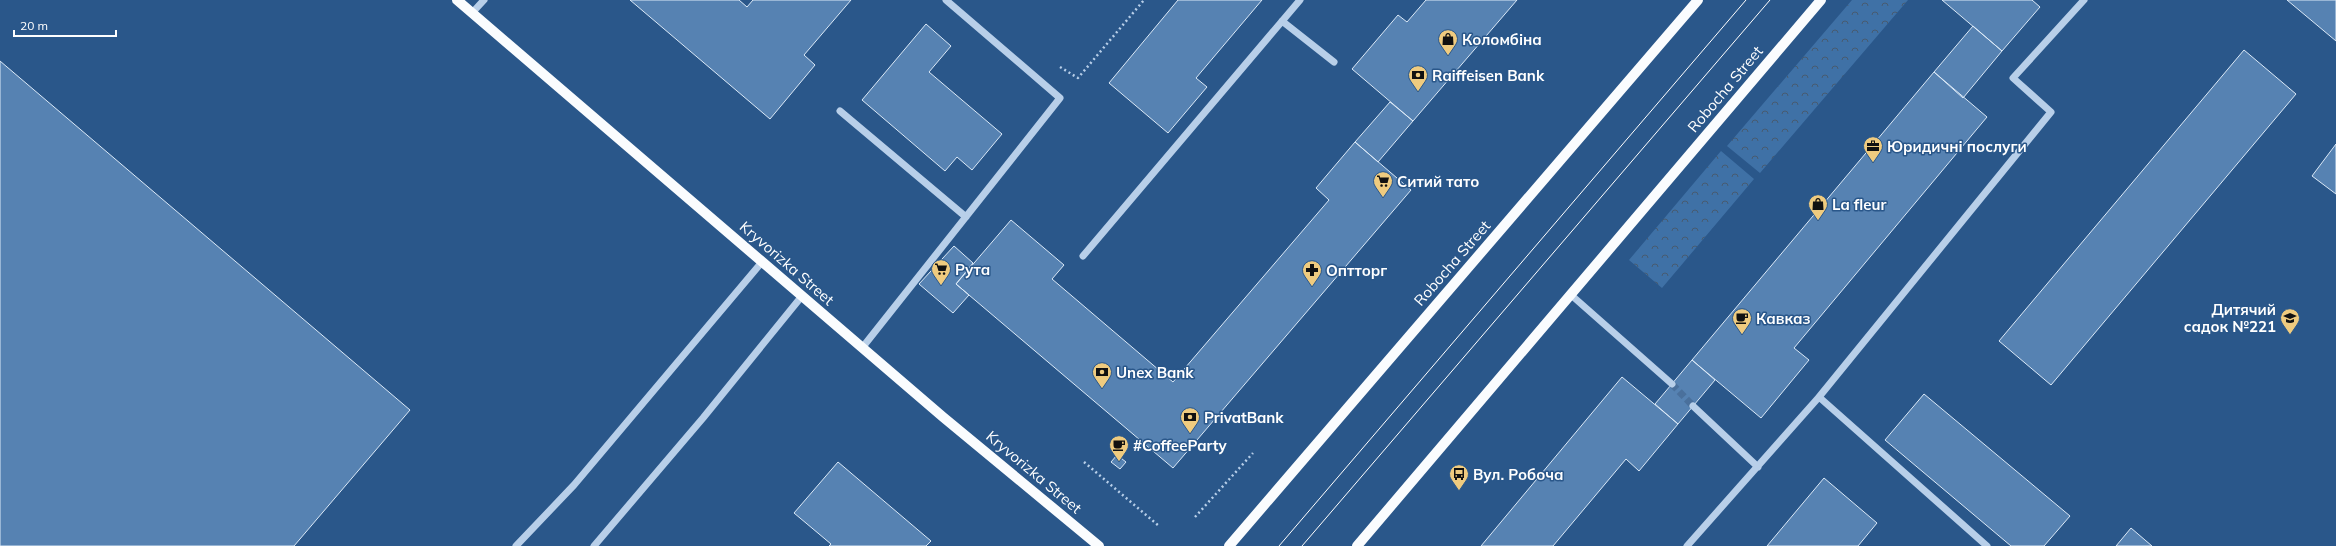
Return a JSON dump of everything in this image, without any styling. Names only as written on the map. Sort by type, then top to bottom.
[{"type":"main road","name":"Kryvorizka Street","points":[[457,0],[862,348],[1099,546]]},
{"type":"main road","name":"Robocha Street","points":[[1228,546],[1698,0]]},
{"type":"main road","name":"Robocha Street","points":[[1357,546],[1821,0]]},
{"type":"street","points":[[472,13],[484,0]]},
{"type":"street","points":[[862,348],[1060,98],[946,0]]},
{"type":"street","points":[[1083,256],[1300,0]]},
{"type":"street","points":[[1687,546],[1819,397],[2051,112],[2013,78],[2084,0]]},
{"type":"street","points":[[1282,21],[1334,62]]},
{"type":"street","points":[[840,111],[966,217]]},
{"type":"street","points":[[516,546],[574,485],[762,262]]},
{"type":"street","points":[[1570,294],[1672,384]]},
{"type":"street","points":[[594,546],[703,418],[802,296]]},
{"type":"street","points":[[1819,397],[1988,546]]},
{"type":"street","points":[[1693,406],[1758,467]]},
{"type":"path","points":[[1078,78],[1144,0]]},
{"type":"path","points":[[1195,517],[1253,453]]},
{"type":"path","points":[[1084,462],[1159,526]]},
{"type":"green space","points":[[1852,0],[1908,0],[1760,173],[1727,146]]},
{"type":"green space","points":[[1721,151],[1754,179],[1662,288],[1629,260]]},
{"type":"building","points":[[630,0],[739,0],[747,7],[753,0],[851,0],[804,55],[815,65],[770,119]]},
{"type":"building","points":[[1178,0],[1262,0],[1196,78],[1207,87],[1168,133],[1109,83]]},
{"type":"building","points":[[1426,0],[1517,0],[1413,121],[1352,69],[1398,15],[1407,22]]},
{"type":"building","points":[[1942,0],[2032,0],[2040,7],[2002,51]]},
{"type":"building","points":[[2287,0],[2336,0],[2336,41]]},
{"type":"building","points":[[926,24],[951,46],[929,72],[1002,134],[972,170],[957,157],[945,171],[862,100]]},
{"type":"building","points":[[1973,26],[2002,51],[1963,98],[1934,72]]},
{"type":"building","points":[[2244,50],[2296,94],[2051,385],[1999,341]]},
{"type":"building","points":[[0,61],[410,410],[294,546],[0,546]]},
{"type":"building","points":[[1934,72],[1987,117],[1794,348],[1809,360],[1761,418],[1692,360]]},
{"type":"building","points":[[1390,102],[1413,121],[1378,162],[1355,142]]},
{"type":"building","points":[[1355,142],[1411,190],[1173,468],[956,284],[1011,220],[1064,265],[1052,279],[1173,382],[1329,200],[1316,188]]},
{"type":"building","points":[[2336,144],[2336,194],[2312,176]]},
{"type":"building","points":[[954,246],[973,263],[956,284],[969,295],[953,313],[919,284]]},
{"type":"building","points":[[1692,360],[1715,380],[1678,424],[1655,404]]},
{"type":"building","points":[[1622,377],[1678,424],[1639,471],[1626,459],[1553,546],[1481,546]]},
{"type":"building","points":[[1924,394],[2070,516],[2044,546],[2011,546],[1885,440]]},
{"type":"building","name":"#CoffeeParty","points":[[1117,455],[1126,462],[1120,469],[1111,462]]},
{"type":"building","points":[[838,462],[931,541],[926,546],[829,546],[831,544],[794,513]]},
{"type":"building","points":[[1824,478],[1877,523],[1858,546],[1767,546]]},
{"type":"building","points":[[2131,528],[2152,546],[2116,546]]},
{"type":"tunnel","points":[[1672,384],[1693,406]]},
{"type":"tram line","points":[[1279,546],[1746,0]]},
{"type":"tram line","points":[[1302,546],[1770,0]]},
{"type":"place","name":"Коломбіна","points":[[1448,56]]},
{"type":"place","name":"Raiffeisen Bank","points":[[1418,92]]},
{"type":"place","name":"Юридичні послуги","points":[[1873,163]]},
{"type":"place","name":"Ситий тато","points":[[1383,198]]},
{"type":"place","name":"La fleur","points":[[1818,221]]},
{"type":"place","name":"Рута","points":[[941,286]]},
{"type":"place","name":"Оптторг","points":[[1312,287]]},
{"type":"place","name":"Кавказ","points":[[1742,335]]},
{"type":"place","name":"Дитячий садок №221","points":[[2290,335]]},
{"type":"place","name":"Unex Bank","points":[[1102,389]]},
{"type":"place","name":"PrivatBank","points":[[1190,434]]},
{"type":"place","name":"#CoffeeParty","points":[[1119,462]]},
{"type":"place","name":"Вул. Робоча","points":[[1459,491]]}]
